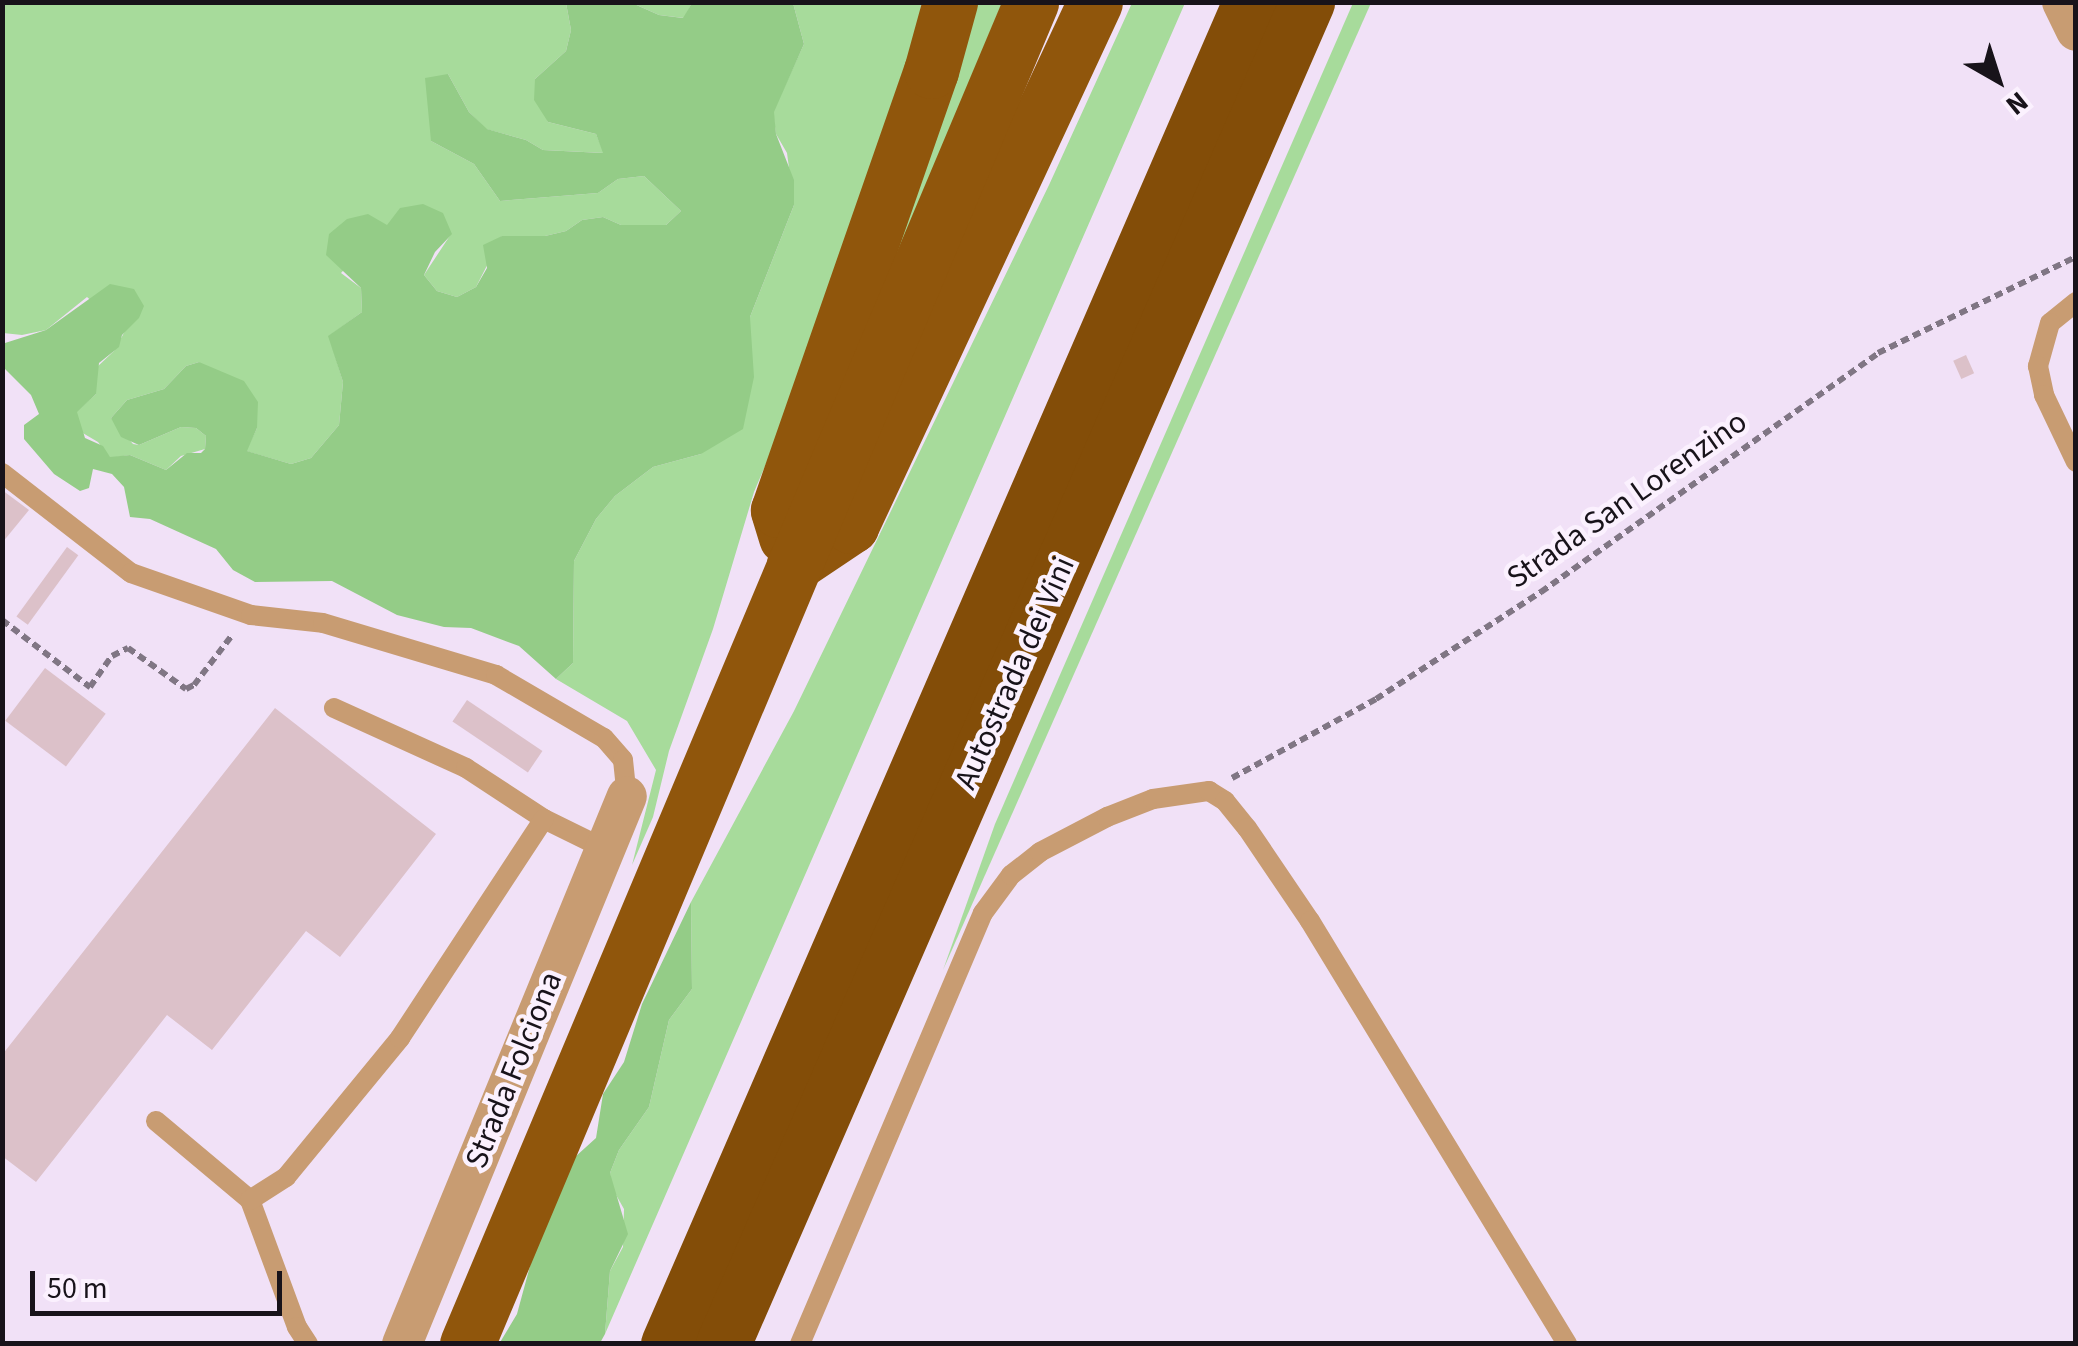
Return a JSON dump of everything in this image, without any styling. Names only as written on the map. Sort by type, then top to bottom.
[{"type":"highway","points":[[794,564],[778,510],[931,71],[950,2]]},
{"type":"highway","points":[[467,1344],[1031,2]]},
{"type":"highway","points":[[794,564],[851,526],[1095,2]]},
{"type":"highway","name":"Autostrada dei Vini","points":[[668,1344],[1250,2]]},
{"type":"highway","name":"Autostrada dei Vini","points":[[723,1344],[1307,2]]},
{"type":"street","points":[[2062,2],[2076,30]]},
{"type":"street","name":"Strada Folciona","points":[[402,1344],[627,796]]},
{"type":"lane","points":[[2076,302],[2050,323],[2038,366],[2044,395],[2076,462]]},
{"type":"lane","points":[[2,473],[131,573],[250,614],[323,623],[496,675],[604,738],[623,760],[627,796]]},
{"type":"lane","points":[[334,708],[466,768],[544,819],[605,849]]},
{"type":"lane","points":[[800,1344],[982,913],[1001,888],[1040,852],[1106,816],[1153,799],[1210,791],[1225,801],[1247,828],[1310,921],[1566,1344]]},
{"type":"lane","points":[[250,1200],[286,1177],[400,1038],[544,819]]},
{"type":"lane","points":[[156,1120],[250,1200],[296,1326],[308,1344]]},
{"type":"path","name":"Strada San Lorenzino","points":[[1210,791],[1376,699],[1541,592],[1878,353],[2076,257]]},
{"type":"path","points":[[2,620],[90,687],[112,656],[128,648],[186,689],[194,685],[250,614]]},
{"type":"green space","points":[[3,3],[566,3],[571,30],[566,51],[535,79],[548,122],[596,134],[604,153],[543,150],[526,140],[486,129],[469,112],[448,74],[431,141],[474,164],[500,201],[598,193],[618,179],[644,176],[681,211],[666,225],[621,225],[603,217],[582,220],[566,231],[545,236],[502,236],[476,287],[457,297],[437,291],[424,275],[451,234],[387,225],[341,273],[361,288],[362,312],[329,336],[343,382],[339,425],[311,458],[291,464],[246,451],[257,428],[199,362],[186,366],[164,389],[127,400],[111,418],[133,444],[181,427],[196,428],[206,436],[205,449],[181,456],[166,470],[130,455],[110,458],[98,442],[81,432],[76,412],[96,394],[96,368],[114,351],[125,331],[87,297],[46,330],[22,335],[3,333]]},
{"type":"green space","points":[[566,3],[632,3],[659,15],[683,18],[692,3],[793,3],[804,44],[774,112],[776,134],[794,180],[794,205],[750,317],[754,377],[743,429],[701,454],[653,467],[615,496],[596,519],[574,561],[573,663],[556,679],[519,646],[471,628],[444,627],[397,615],[332,581],[255,582],[233,570],[216,549],[150,519],[130,517],[124,487],[112,474],[93,469],[89,488],[80,491],[54,474],[24,439],[24,425],[39,414],[31,395],[3,367],[5,343],[46,330],[110,284],[134,289],[144,306],[139,318],[122,335],[119,347],[99,363],[96,394],[77,412],[85,438],[103,446],[110,457],[130,455],[166,470],[187,453],[201,453],[206,436],[196,428],[181,427],[139,445],[121,437],[111,418],[127,400],[164,389],[186,366],[199,362],[244,381],[258,402],[257,428],[247,451],[291,464],[311,458],[339,425],[343,382],[328,336],[362,312],[361,288],[326,255],[329,234],[347,219],[368,214],[387,225],[400,208],[423,204],[443,213],[452,234],[435,252],[424,275],[437,291],[457,297],[476,287],[487,268],[483,245],[502,236],[545,236],[566,231],[582,220],[603,217],[621,225],[666,225],[681,211],[644,176],[618,179],[598,193],[500,201],[474,164],[431,141],[425,78],[448,74],[469,112],[487,129],[526,140],[543,150],[603,153],[596,134],[548,122],[534,100],[535,79],[566,51],[571,30]]},
{"type":"green space","points":[[632,3],[692,3],[684,18],[659,15]]},
{"type":"green space","points":[[793,3],[921,3],[920,22],[774,445],[754,492],[713,629],[669,751],[653,817],[632,865],[656,770],[627,721],[556,679],[573,663],[574,561],[596,519],[615,496],[653,467],[701,454],[750,344],[750,317],[794,205],[787,153],[776,134],[773,112],[804,44]]},
{"type":"green space","points":[[974,3],[1002,3],[879,298]]},
{"type":"green space","points":[[1132,3],[1185,3],[605,1334],[610,1271],[623,1247],[624,1209],[611,1186],[610,1173],[619,1150],[649,1107],[669,1020],[692,989],[691,902],[794,711],[1049,185]]},
{"type":"green space","points":[[1353,3],[1371,3],[943,970],[995,824]]},
{"type":"green space","points":[[691,902],[692,989],[669,1020],[649,1107],[619,1150],[610,1173],[628,1234],[610,1271],[605,1334],[600,1343],[499,1344],[517,1314],[533,1255],[575,1157],[596,1138],[603,1094],[624,1062],[642,1004]]},
{"type":"building","points":[[1966,355],[1974,373],[1961,379],[1953,361]]},
{"type":"building","points":[[2,490],[29,510],[2,543]]},
{"type":"building","points":[[67,547],[78,555],[28,625],[16,617]]},
{"type":"building","points":[[45,668],[106,714],[66,766],[5,721]]},
{"type":"building","points":[[467,700],[542,751],[528,772],[452,722]]},
{"type":"building","points":[[275,708],[436,834],[340,957],[306,931],[212,1050],[167,1015],[36,1182],[2,1156],[2,1055]]}]
